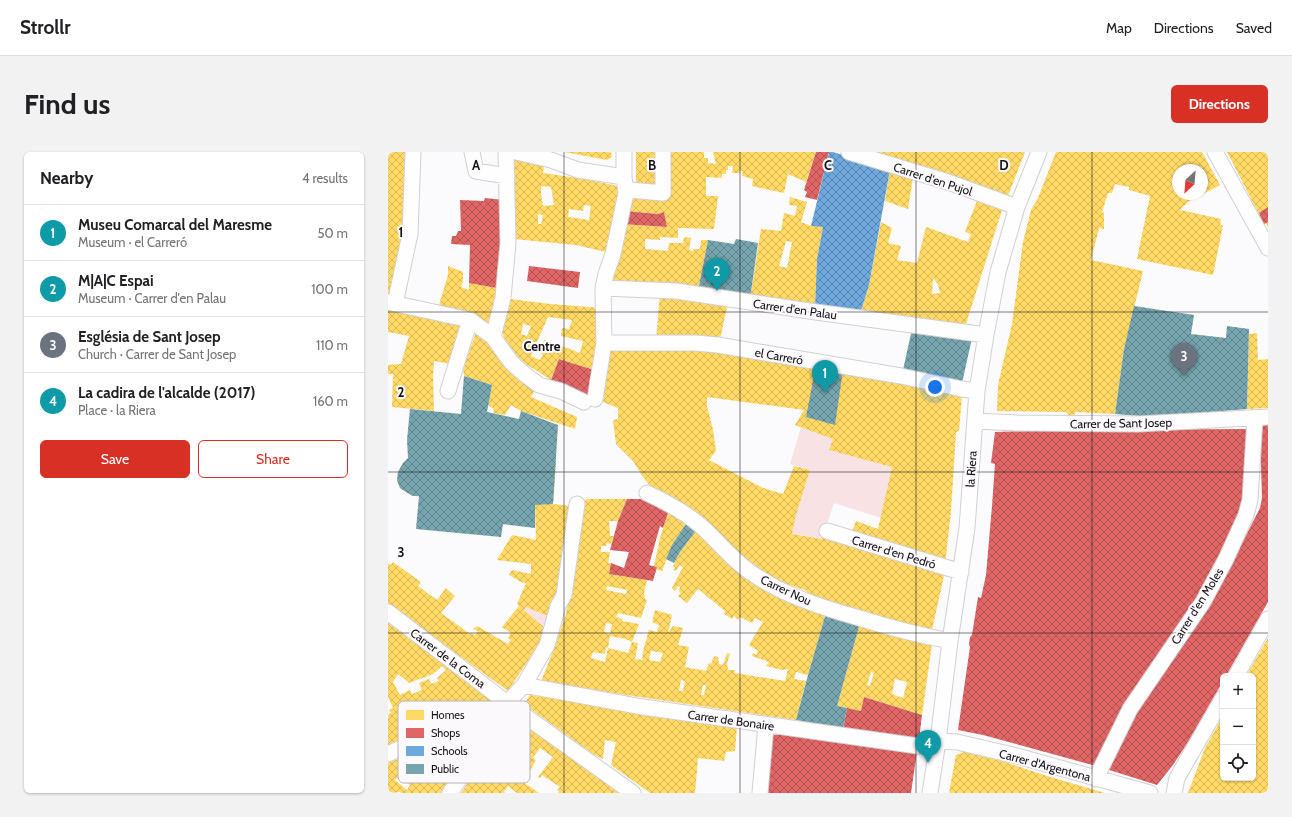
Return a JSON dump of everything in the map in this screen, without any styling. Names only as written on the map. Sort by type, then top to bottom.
[{"type":"street","points":[[413,152],[410,234],[392,303],[470,320],[493,337],[511,362],[539,385],[589,400],[604,343],[603,288],[613,254],[626,193],[624,152]]},
{"type":"street","points":[[472,152],[476,171],[507,176]]},
{"type":"street","points":[[493,337],[503,298],[508,243],[506,152]]},
{"type":"street","points":[[516,152],[551,160],[578,170],[625,183],[629,190],[663,193],[663,152]]},
{"type":"street","name":"Carrer d'en Pujol","points":[[849,152],[948,182],[1017,207]]},
{"type":"street","name":"la Riera","points":[[930,793],[950,641],[967,528],[977,391],[986,335],[998,272],[1017,207],[1039,152]]},
{"type":"street","points":[[1215,152],[1268,248]]},
{"type":"street","name":"Carrer d'en Palau","points":[[603,288],[676,291],[986,335]]},
{"type":"street","points":[[448,391],[470,320]]},
{"type":"street","name":"el Carreró","points":[[604,343],[695,343],[718,345],[901,376],[977,391]]},
{"type":"street","name":"Carrer de Sant Josep","points":[[975,421],[1017,423],[1138,424],[1261,418]]},
{"type":"street","name":"Carrer d'en Moles","points":[[1097,779],[1130,709],[1203,602],[1226,559],[1246,515],[1250,500],[1261,418]]},
{"type":"street","name":"Carrer Nou","points":[[647,494],[666,502],[700,526],[733,558],[750,572],[787,594],[890,628],[950,641]]},
{"type":"street","points":[[509,701],[524,685],[547,645],[558,606],[564,595],[577,504]]},
{"type":"street","name":"Carrer d'en Pedró","points":[[827,531],[961,572]]},
{"type":"street","name":"Carrer de la Coma","points":[[388,612],[504,701]]},
{"type":"street","points":[[1238,673],[1268,619]]},
{"type":"street","name":"Carrer de Bonaire","points":[[524,685],[643,707],[918,746],[938,741]]},
{"type":"street","points":[[1174,793],[1177,778],[1220,703]]},
{"type":"street","name":"Carrer de la Coma","points":[[530,719],[634,793]]},
{"type":"street","points":[[760,793],[766,725]]},
{"type":"street","name":"Carrer d'Argentona","points":[[938,741],[958,742],[1017,756],[1150,793]]},
{"type":"street","points":[[388,754],[398,749]]},
{"type":"street","points":[[450,793],[457,783]]},
{"type":"shaded area","points":[[801,427],[833,439],[829,450],[892,467],[881,518],[834,503],[822,539],[792,534],[796,515],[810,470],[790,464]]},
{"type":"shaded area","points":[[526,607],[550,617],[546,629],[524,610]]},
{"type":"building: Homes","points":[[388,152],[407,152],[405,237],[392,298],[388,297]]},
{"type":"building: Homes","points":[[564,152],[611,152],[612,157],[607,160]]},
{"type":"building: Homes","points":[[636,152],[658,152],[658,185],[636,183]]},
{"type":"building: Homes","points":[[670,152],[704,152],[704,158],[708,158],[708,163],[716,164],[713,152],[816,152],[806,182],[788,174],[784,193],[752,186],[753,179],[742,176],[743,171],[740,173],[732,173],[733,166],[728,166],[726,174],[722,174],[722,178],[706,177],[706,196],[718,196],[714,229],[678,228],[678,238],[660,237],[660,240],[645,239],[645,249],[668,251],[669,243],[683,243],[684,237],[691,238],[689,250],[693,251],[694,249],[700,249],[701,240],[708,240],[698,291],[613,281],[622,224],[667,227],[664,212],[658,214],[625,211],[630,194],[665,196]]},
{"type":"building: Homes","points":[[865,152],[1025,152],[1008,196]]},
{"type":"building: Homes","points":[[1056,152],[1202,152],[1220,185],[1208,191],[1208,164],[1172,164],[1172,200],[1192,200],[1180,210],[1221,219],[1220,225],[1223,225],[1213,275],[1137,259],[1150,196],[1129,190],[1129,187],[1115,184],[1112,193],[1108,193],[1102,212],[1104,213],[1104,229],[1099,228],[1091,260],[1143,271],[1124,349],[1115,414],[1076,412],[1074,415],[1068,415],[1066,412],[997,411],[998,385],[1012,324],[1023,242],[1031,210],[1038,198]]},
{"type":"building: Homes","points":[[1227,152],[1268,152],[1268,228],[1266,223],[1264,224]]},
{"type":"building: Homes","points":[[514,155],[545,161],[543,173],[623,187],[610,253],[576,245],[514,239]],"holes":[[[541,186],[551,187],[554,205],[543,206]],[[584,205],[591,206],[589,220],[568,217],[569,209],[583,211]],[[538,214],[543,215],[541,224],[538,224]]]},
{"type":"building: Homes","points":[[890,170],[913,178],[908,209],[885,201]]},
{"type":"building: Homes","points":[[790,197],[807,202],[801,222],[811,226],[823,227],[817,259],[815,308],[750,299],[761,229],[781,231],[784,213],[795,216],[797,206],[789,205]],"holes":[[[786,241],[792,242],[787,268],[779,266]]]},
{"type":"building: Homes","points":[[978,198],[1003,207],[965,327],[860,314],[869,285],[881,222],[892,228],[888,243],[901,246],[897,260],[917,263],[926,227],[968,242],[971,234],[965,232]],"holes":[[[933,278],[938,285],[940,293],[932,294]]]},
{"type":"building: Homes","points":[[448,266],[463,272],[461,287],[469,290],[469,283],[502,289],[493,326],[439,305],[448,275]]},
{"type":"building: Homes","points":[[660,293],[728,302],[720,340],[656,340]]},
{"type":"building: Homes","points":[[510,299],[601,308],[594,370],[559,359],[551,380],[518,357],[504,338],[502,330]],"holes":[[[548,317],[572,320],[569,329],[562,328],[561,336],[583,341],[580,353],[559,345],[557,353],[550,350],[551,342],[544,340],[542,347],[536,344]],[[523,324],[531,326],[527,336],[521,334]],[[533,351],[543,354],[540,360],[531,356]]]},
{"type":"building: Homes","points":[[388,305],[464,323],[451,364],[434,361],[434,411],[392,407],[393,374],[388,374],[388,365],[401,364],[409,336],[388,332]]},
{"type":"building: Homes","points":[[477,330],[536,388],[531,397],[577,417],[575,429],[521,411],[511,405],[505,415],[493,413],[494,409],[488,405],[492,385],[464,376],[463,368]]},
{"type":"building: Homes","points":[[1257,333],[1258,360],[1268,359],[1268,408],[1247,409],[1249,334]]},
{"type":"building: Homes","points":[[610,345],[676,346],[816,365],[962,395],[959,431],[956,432],[951,511],[945,565],[851,535],[856,521],[878,529],[892,467],[829,450],[833,439],[795,425],[804,410],[707,397],[707,406],[716,451],[709,460],[763,488],[783,494],[794,466],[810,470],[796,515],[792,534],[822,539],[824,533],[945,571],[932,630],[864,613],[816,597],[806,592],[807,591],[790,585],[789,587],[769,577],[742,558],[715,531],[663,491],[662,493],[650,486],[633,461],[616,444],[613,420],[618,419],[618,408],[603,402]]},
{"type":"building: Homes","points":[[415,456],[556,463],[553,504],[570,506],[558,595],[550,617],[526,607],[524,610],[546,629],[541,641],[508,691],[388,604],[388,563],[391,565],[393,562],[421,582],[418,586],[437,600],[446,588],[455,596],[441,613],[470,634],[475,635],[478,631],[473,629],[477,626],[508,644],[511,640],[508,638],[511,633],[502,627],[519,606],[517,604],[526,583],[521,582],[509,575],[512,570],[531,574],[531,564],[497,560],[512,535],[536,540],[535,505],[548,504],[413,496],[400,488],[397,480],[398,472],[403,463],[408,458]]},
{"type":"building: Homes","points":[[587,499],[627,499],[618,521],[609,521],[610,536],[614,536],[611,544],[607,543],[606,546],[601,546],[601,552],[610,552],[608,563],[611,563],[609,574],[647,580],[644,593],[645,599],[647,600],[641,618],[618,613],[616,617],[623,619],[622,621],[639,624],[632,642],[638,643],[635,659],[642,660],[649,630],[657,632],[659,625],[652,622],[655,610],[672,615],[668,633],[673,626],[683,628],[678,645],[689,647],[685,667],[706,671],[714,656],[718,657],[719,664],[723,665],[727,653],[730,654],[727,663],[728,670],[734,670],[735,673],[785,681],[788,669],[782,670],[766,666],[769,662],[752,656],[753,653],[756,655],[758,651],[749,645],[763,622],[755,618],[752,623],[740,617],[738,620],[734,616],[732,619],[724,614],[725,611],[698,589],[687,603],[678,596],[681,593],[679,592],[680,587],[678,586],[675,591],[672,588],[683,567],[680,565],[676,571],[673,570],[675,568],[673,566],[680,552],[697,529],[719,550],[826,613],[808,675],[796,672],[794,679],[806,681],[796,720],[541,681],[566,614],[584,501]],"holes":[[[607,586],[627,590],[626,594],[606,590]],[[606,623],[612,624],[610,634],[604,632]],[[610,636],[626,639],[632,642],[628,653],[608,648]],[[606,647],[608,648],[605,662],[591,658],[593,652],[605,654]],[[651,651],[663,653],[660,662],[649,660]],[[681,680],[685,681],[683,691],[679,691]],[[703,685],[706,685],[704,695],[701,695]]]},
{"type":"building: Homes","points":[[669,510],[688,521],[672,545],[662,571],[656,569],[657,567],[654,566],[660,538]]},
{"type":"building: Homes","points":[[388,623],[495,701],[398,701],[398,744],[388,749],[388,715],[391,713],[389,710],[393,708],[388,697]],"holes":[[[442,666],[446,670],[437,678],[439,681],[431,684],[429,679],[419,683],[422,690],[412,694],[410,690],[400,695],[393,682],[398,674],[409,683],[433,674]]]},
{"type":"building: Homes","points":[[860,623],[932,644],[922,715],[864,697],[861,711],[837,706]],"holes":[[[871,672],[874,673],[870,686],[867,685]],[[895,679],[907,682],[903,698],[892,694]]]},
{"type":"building: Homes","points":[[1268,638],[1268,793],[1188,793],[1205,748],[1220,721],[1220,781],[1256,781],[1256,673],[1248,673]]},
{"type":"building: Homes","points":[[530,695],[737,725],[735,751],[726,752],[724,761],[698,758],[695,793],[650,793],[611,765],[616,742],[605,740],[603,759],[593,754],[530,708],[530,701],[526,701]]},
{"type":"building: Homes","points":[[530,726],[624,793],[558,793],[559,791],[557,790],[560,787],[542,775],[540,778],[538,777],[553,757],[540,748],[533,758],[536,760],[530,771]]},
{"type":"building: Homes","points":[[964,752],[1002,761],[1105,793],[949,793],[956,755]]},
{"type":"building: Homes","points":[[398,759],[398,777],[395,780],[407,790],[410,785],[407,783],[451,783],[444,793],[391,793],[388,791],[388,763]]},
{"type":"building: Homes","points":[[468,783],[524,783],[539,793],[517,793],[508,786],[504,792],[506,793],[461,793]]},
{"type":"building: Shops","points":[[816,152],[829,152],[817,200],[805,197],[807,192],[804,190]]},
{"type":"building: Shops","points":[[485,198],[504,200],[502,289],[469,283],[470,245],[451,244],[452,236],[456,236],[458,231],[461,231],[460,200],[484,201]]},
{"type":"building: Shops","points":[[1268,207],[1268,222],[1264,224],[1259,213]]},
{"type":"building: Shops","points":[[625,211],[658,214],[664,212],[667,227],[622,224]]},
{"type":"building: Shops","points":[[529,266],[580,272],[578,288],[527,281]]},
{"type":"building: Shops","points":[[559,359],[594,370],[588,395],[572,391],[551,380]]},
{"type":"building: Shops","points":[[1264,425],[1268,425],[1268,602],[1228,673],[1220,673],[1220,686],[1188,742],[1173,765],[1157,785],[1106,769],[1133,714],[1232,563],[1260,508],[1262,498],[1260,430]]},
{"type":"building: Shops","points":[[1248,429],[1246,494],[1240,517],[1202,593],[1096,766],[983,735],[958,730],[970,647],[970,637],[972,635],[978,597],[981,598],[986,575],[995,464],[991,463],[995,432]]},
{"type":"building: Shops","points":[[627,499],[640,499],[669,510],[663,528],[660,526],[649,565],[657,567],[653,581],[609,574],[611,563],[624,568],[629,552],[610,550],[618,521]]},
{"type":"building: Shops","points":[[864,697],[922,715],[919,740],[843,729],[847,708],[861,711]]},
{"type":"building: Shops","points":[[771,731],[917,751],[911,793],[764,793]]},
{"type":"building: Schools","points":[[829,152],[890,170],[869,285],[860,314],[815,308],[817,259],[823,227],[811,226]]},
{"type":"building: Public","points":[[736,239],[758,243],[750,299],[698,291],[708,240],[734,244]]},
{"type":"building: Public","points":[[1134,306],[1194,315],[1191,334],[1226,338],[1227,326],[1249,329],[1247,409],[1152,417],[1115,414],[1124,349]]},
{"type":"building: Public","points":[[912,329],[972,338],[962,383],[903,370]]},
{"type":"building: Public","points":[[816,365],[843,370],[835,425],[806,417]]},
{"type":"building: Public","points":[[464,376],[492,385],[487,412],[519,419],[521,411],[558,425],[553,504],[535,505],[535,528],[503,524],[501,537],[416,529],[419,496],[413,496],[400,488],[397,480],[398,472],[408,458],[407,440],[410,409],[461,414]]},
{"type":"building: Public","points":[[688,521],[697,529],[674,563],[666,559],[672,545]]},
{"type":"building: Public","points":[[826,613],[860,623],[837,706],[847,708],[843,729],[796,720]]},
{"type":"place","name":"M|A|C Espai","points":[[717,291]]},
{"type":"place","name":"Església de Sant Josep","points":[[1184,376]]},
{"type":"place","name":"Museu Comarcal del Maresme","points":[[825,393]]},
{"type":"place","name":"La cadira de l'alcalde (2017)","points":[[928,763]]},
{"type":"district","name":"Centre","points":[[542,346]]}]
